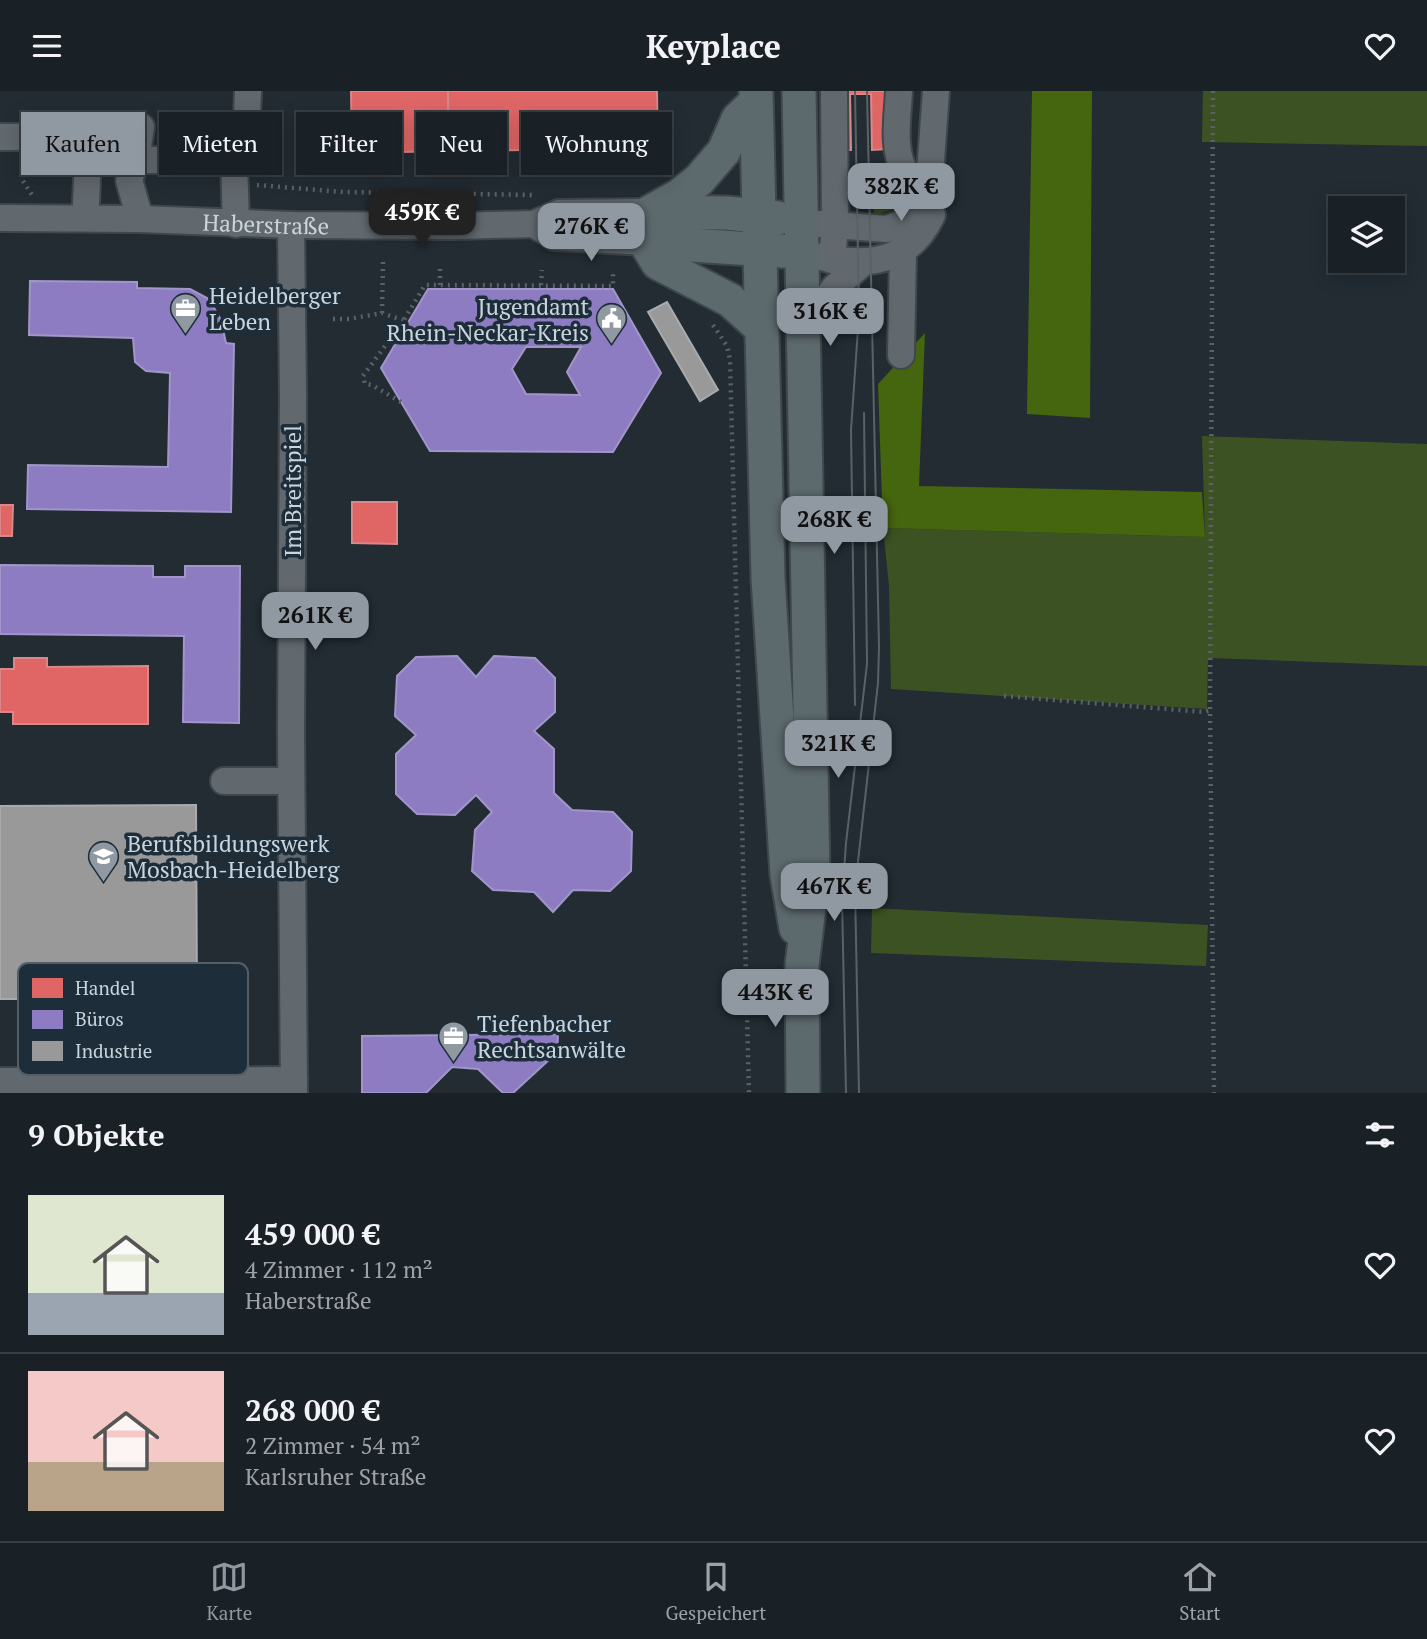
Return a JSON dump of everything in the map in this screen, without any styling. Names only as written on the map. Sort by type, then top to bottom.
[{"type":"main road","points":[[799,91],[811,245],[803,317],[813,875],[802,964],[803,1093]]},
{"type":"main road","points":[[756,96],[771,639],[787,875],[802,964]]},
{"type":"main road","points":[[647,227],[699,180],[724,151],[738,119],[756,96]]},
{"type":"main road","points":[[647,227],[758,216],[811,245]]},
{"type":"main road","points":[[647,227],[759,250],[811,245]]},
{"type":"main road","points":[[647,227],[658,264],[719,293],[745,311],[761,328]]},
{"type":"street","points":[[247,112],[248,91]]},
{"type":"street","points":[[834,91],[835,226]]},
{"type":"street","points":[[899,91],[901,162],[930,208]]},
{"type":"street","points":[[803,317],[824,303],[834,288],[865,261],[899,253],[920,236],[930,208],[936,91]]},
{"type":"street","points":[[0,137],[61,138],[76,141],[83,147],[86,157],[81,218]]},
{"type":"street","points":[[0,153],[70,155],[76,163],[81,218]]},
{"type":"street","points":[[131,175],[129,180],[140,219]]},
{"type":"street","points":[[235,175],[236,224]]},
{"type":"street","points":[[811,245],[835,226],[887,229],[930,208]]},
{"type":"street","name":"Haberstraße","points":[[0,218],[140,219],[291,225],[534,224],[554,237],[647,227]]},
{"type":"street","name":"Im Breitspiel","points":[[291,225],[294,1086]]},
{"type":"street","points":[[811,245],[865,261]]},
{"type":"street","points":[[899,253],[901,355]]},
{"type":"street","points":[[224,781],[291,781]]},
{"type":"street","points":[[0,1081],[294,1086]]},
{"type":"path","points":[[1213,91],[1210,710],[1214,1093]]},
{"type":"path","points":[[256,175],[343,192],[538,195]]},
{"type":"path","points":[[382,313],[383,262]]},
{"type":"path","points":[[440,265],[440,285]]},
{"type":"path","points":[[541,285],[542,270]]},
{"type":"path","points":[[401,402],[372,385],[365,384],[363,376],[406,321],[425,285],[613,286],[613,274]]},
{"type":"path","points":[[719,293],[708,317],[727,346],[730,359],[749,1093]]},
{"type":"path","points":[[333,319],[382,313],[406,321]]},
{"type":"path","points":[[1004,696],[1204,712],[1210,710]]},
{"type":"green space","points":[[1032,91],[1092,91],[1090,418],[1027,414]]},
{"type":"green space","points":[[1203,91],[1427,91],[1427,146],[1202,142]]},
{"type":"green space","points":[[878,180],[891,180],[898,198],[892,210],[874,215],[873,204],[878,204]]},
{"type":"green space","points":[[925,333],[919,486],[1202,492],[1205,537],[883,528],[878,384]]},
{"type":"green space","points":[[1202,436],[1427,444],[1427,666],[1208,658],[1207,709],[891,689],[889,586],[883,528],[1205,537]]},
{"type":"green space","points":[[872,908],[1208,925],[1206,966],[871,953]]},
{"type":"building: Handel","points":[[351,91],[448,91],[448,112],[416,112],[416,152],[402,152],[402,112],[351,112]]},
{"type":"building: Handel","points":[[448,91],[657,91],[657,112],[521,112],[521,150],[507,150],[507,112],[448,112]]},
{"type":"building: Handel","points":[[834,91],[886,91],[887,149],[872,150],[871,94],[850,94],[851,150],[836,150]]},
{"type":"building: Handel","points":[[352,502],[397,502],[397,544],[352,543]]},
{"type":"building: Handel","points":[[0,505],[13,505],[12,536],[0,536]]},
{"type":"building: Handel","points":[[14,658],[47,658],[47,667],[148,666],[148,724],[13,724],[13,712],[0,712],[0,669],[14,669]]},
{"type":"building: Büros","points":[[30,281],[137,282],[137,288],[190,289],[209,299],[221,320],[226,343],[234,344],[231,512],[27,509],[28,465],[168,467],[170,373],[146,371],[135,362],[133,338],[29,335]]},
{"type":"building: Büros","points":[[428,289],[613,289],[661,373],[613,452],[430,451],[381,368]],"holes":[[[526,347],[581,347],[567,372],[580,395],[526,394],[512,369]]]},
{"type":"building: Büros","points":[[0,565],[153,566],[153,577],[185,577],[185,566],[240,566],[239,723],[183,722],[184,636],[0,634]]},
{"type":"building: Büros","points":[[457,656],[476,677],[494,656],[535,658],[555,678],[555,712],[534,731],[554,749],[554,793],[572,810],[613,812],[632,832],[631,871],[610,891],[573,890],[553,912],[534,892],[493,890],[472,871],[475,830],[492,812],[476,795],[455,815],[417,814],[396,794],[396,754],[416,735],[395,716],[397,676],[416,657]]},
{"type":"building: Büros","name":"Tiefenbacher Rechtsanwälte","points":[[558,1034],[557,1059],[551,1058],[513,1093],[503,1093],[478,1069],[452,1067],[426,1093],[362,1093],[362,1036]]},
{"type":"building: Industrie","points":[[667,302],[718,390],[700,401],[648,312]]},
{"type":"building: Industrie","points":[[196,805],[197,963],[18,963],[18,999],[0,999],[0,806]]},
{"type":"tram line","points":[[855,91],[859,314],[851,430],[855,705]]},
{"type":"tram line","points":[[859,1093],[855,888],[878,683],[879,647],[867,91]]},
{"type":"tram line","points":[[846,1093],[842,898],[867,664],[864,413]]},
{"type":"place","name":"Heidelberger Leben","points":[[186,335]]},
{"type":"place","name":"Jugendamt Rhein-Neckar-Kreis","points":[[612,346]]},
{"type":"place","name":"Berufsbildungswerk Mosbach-Heidelberg","points":[[104,883]]},
{"type":"place","name":"Tiefenbacher Rechtsanwälte","points":[[454,1063]]}]
